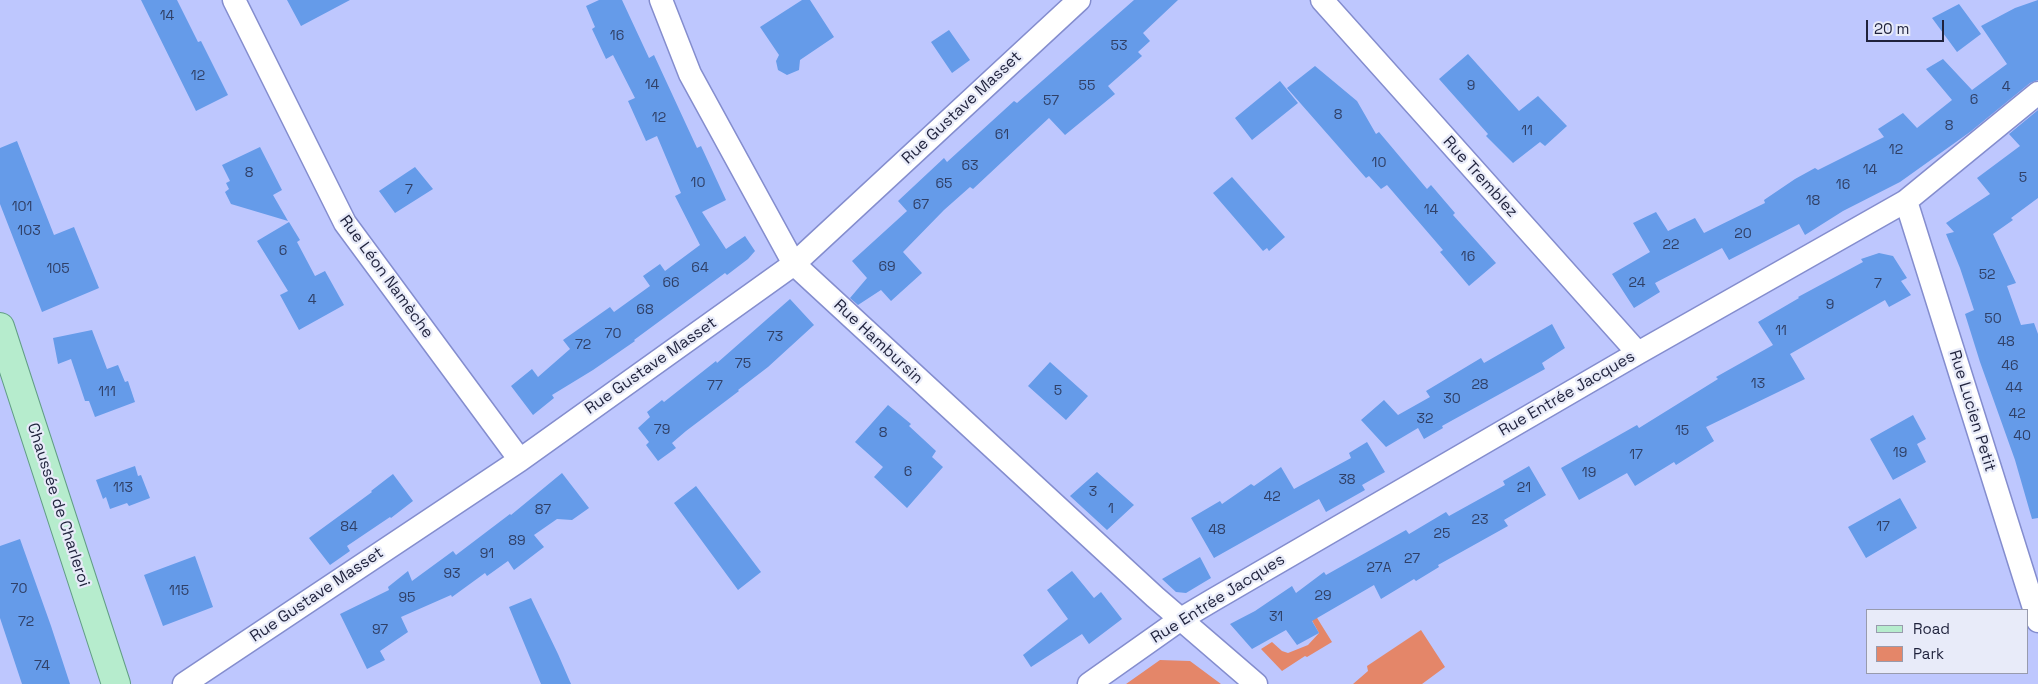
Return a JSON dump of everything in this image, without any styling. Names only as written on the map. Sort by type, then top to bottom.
[{"type":"main road","name":"Chaussée de Charleroi","points":[[0,327],[116,684]]},
{"type":"street","name":"Rue Léon Namèche","points":[[234,0],[345,223],[520,460]]},
{"type":"street","name":"Rue Hambursin","points":[[660,0],[690,74],[794,264],[1147,590],[1256,684]]},
{"type":"street","name":"Rue Gustave Masset","points":[[184,684],[520,460],[794,264],[1079,0]]},
{"type":"street","name":"Rue Tremblez","points":[[1322,0],[1638,353]]},
{"type":"street","name":"Rue Entrée Jacques","points":[[1088,684],[1181,619],[1638,353],[1906,201],[2038,93]]},
{"type":"street","name":"Rue Lucien Petit","points":[[1906,201],[2038,621]]},
{"type":"green space","points":[[1309,605],[1332,642],[1282,671],[1261,649],[1272,642],[1282,651],[1288,653],[1308,645],[1319,633],[1305,608]]},
{"type":"green space","points":[[1421,630],[1445,667],[1422,684],[1353,684],[1368,671],[1367,666]]},
{"type":"green space","points":[[1160,660],[1190,661],[1221,684],[1126,684]]},
{"type":"building","points":[[141,0],[177,0],[198,42],[201,41],[228,95],[196,111]]},
{"type":"building","points":[[287,0],[350,0],[301,26]]},
{"type":"building","points":[[599,0],[622,0],[649,58],[654,55],[697,148],[701,146],[726,200],[702,212],[726,249],[745,236],[755,251],[748,259],[727,275],[725,273],[635,341],[552,395],[554,398],[533,415],[511,386],[532,369],[538,377],[570,349],[563,340],[610,307],[614,312],[650,286],[643,276],[660,264],[665,271],[700,245],[675,196],[681,193],[657,136],[646,141],[628,101],[635,98],[613,55],[606,59],[592,29],[595,27],[586,6]]},
{"type":"building","points":[[802,0],[810,0],[834,37],[800,60],[799,70],[787,75],[778,70],[776,61],[779,55],[760,27]]},
{"type":"building","points":[[1134,0],[1178,0],[1143,33],[1150,41],[1138,52],[1142,56],[1108,86],[1115,94],[1065,135],[1049,118],[973,189],[970,187],[944,210],[903,252],[922,273],[891,301],[881,290],[858,305],[850,298],[867,278],[852,261],[907,211],[898,201],[944,158],[947,162],[1014,101],[1017,103]]},
{"type":"building","points":[[2038,0],[2038,80],[2030,83],[1970,132],[1900,182],[1843,211],[1805,235],[1799,224],[1729,260],[1722,248],[1655,283],[1660,292],[1634,308],[1612,274],[1650,252],[1633,223],[1656,212],[1668,231],[1695,218],[1704,233],[1765,203],[1764,200],[1815,168],[1818,170],[1884,137],[1878,129],[1903,113],[1917,128],[1952,100],[1926,69],[1943,59],[1972,90],[2007,64],[1981,26],[2015,8]]},
{"type":"building","points":[[1959,4],[1981,34],[1957,52],[1932,18]]},
{"type":"building","points":[[949,30],[970,60],[952,73],[931,42]]},
{"type":"building","points":[[1468,54],[1519,111],[1538,96],[1567,126],[1545,146],[1540,142],[1513,163],[1486,136],[1488,134],[1439,79]]},
{"type":"building","points":[[1315,66],[1357,101],[1376,134],[1379,132],[1427,189],[1431,185],[1455,213],[1453,215],[1496,263],[1469,286],[1440,252],[1443,250],[1387,185],[1381,189],[1369,176],[1366,178],[1287,88]]},
{"type":"building","points":[[1280,81],[1298,103],[1252,140],[1235,118]]},
{"type":"building","points":[[2038,110],[2038,198],[2011,218],[2013,220],[1993,234],[2016,283],[2007,286],[2021,325],[2034,323],[2038,334],[2038,518],[2032,519],[2015,460],[1965,314],[1974,310],[1946,234],[1954,232],[1946,223],[1990,194],[1977,178],[2020,146],[2009,134]]},
{"type":"building","points":[[17,141],[54,235],[74,227],[99,288],[42,312],[0,204],[0,148]]},
{"type":"building","points":[[260,147],[282,190],[273,195],[288,221],[231,204],[225,192],[229,189],[226,183],[230,181],[222,165]]},
{"type":"building","points":[[415,167],[433,189],[395,213],[379,191]]},
{"type":"building","points":[[1232,177],[1285,237],[1269,251],[1267,248],[1263,251],[1213,193]]},
{"type":"building","points":[[289,222],[300,240],[297,242],[315,276],[325,271],[344,305],[299,330],[280,295],[288,291],[257,241]]},
{"type":"building","points":[[1879,253],[1893,256],[1907,278],[1901,281],[1911,295],[1889,307],[1885,300],[1790,354],[1805,379],[1706,427],[1714,441],[1676,465],[1674,462],[1635,486],[1627,473],[1579,500],[1561,468],[1637,425],[1639,428],[1718,379],[1716,377],[1773,345],[1758,322],[1798,297],[1863,262],[1861,259]]},
{"type":"building","points":[[790,299],[814,325],[768,367],[672,443],[676,448],[658,461],[646,445],[649,442],[638,428],[650,417],[647,412],[662,400],[664,402],[716,361],[717,363]]},
{"type":"building","points":[[1552,324],[1565,348],[1542,363],[1545,369],[1442,426],[1443,428],[1424,439],[1418,428],[1386,447],[1361,420],[1384,400],[1398,415],[1430,397],[1426,391],[1481,358],[1484,363]]},
{"type":"building","points":[[92,330],[107,369],[118,365],[125,382],[128,381],[135,402],[95,417],[89,401],[85,401],[71,359],[58,364],[53,338]]},
{"type":"building","points":[[1050,362],[1088,396],[1066,420],[1028,386]]},
{"type":"building","points":[[888,405],[911,424],[909,426],[936,451],[932,457],[943,467],[907,508],[874,477],[883,467],[855,442]]},
{"type":"building","points":[[1913,415],[1926,439],[1917,444],[1926,462],[1893,480],[1870,439]]},
{"type":"building","points":[[1367,442],[1385,472],[1362,485],[1365,490],[1326,512],[1319,499],[1214,558],[1191,518],[1220,501],[1222,504],[1251,484],[1254,486],[1281,467],[1294,489],[1351,458],[1349,453]]},
{"type":"building","points":[[135,466],[138,476],[141,475],[150,498],[129,506],[127,503],[110,509],[106,497],[103,499],[96,480]]},
{"type":"building","points":[[1529,466],[1546,495],[1504,520],[1508,526],[1438,565],[1439,567],[1416,581],[1414,579],[1381,599],[1374,585],[1312,621],[1319,633],[1297,645],[1286,630],[1252,649],[1230,624],[1255,611],[1292,586],[1296,593],[1324,572],[1326,575],[1406,530],[1409,534],[1446,512],[1449,516],[1505,485],[1503,481]]},
{"type":"building","points":[[1097,472],[1134,505],[1107,530],[1070,496]]},
{"type":"building","points":[[562,473],[589,508],[572,520],[557,519],[534,535],[544,547],[514,570],[508,561],[487,576],[485,573],[452,597],[451,595],[401,617],[408,632],[380,651],[385,660],[367,669],[340,614],[389,590],[388,587],[408,571],[412,581],[453,551],[456,555],[511,515]]},
{"type":"building","points":[[393,474],[413,501],[391,518],[347,546],[350,551],[330,565],[309,538],[372,492]]},
{"type":"building","points":[[696,486],[761,572],[738,590],[674,503]]},
{"type":"building","points":[[1900,498],[1917,528],[1866,558],[1848,527]]},
{"type":"building","points":[[20,539],[70,684],[22,684],[0,618],[0,546]]},
{"type":"building","points":[[195,556],[213,607],[163,626],[144,575]]},
{"type":"building","points":[[1200,557],[1211,578],[1186,593],[1176,592],[1162,579]]},
{"type":"building","points":[[1072,571],[1094,598],[1101,592],[1122,619],[1089,644],[1082,634],[1031,667],[1023,655],[1068,619],[1047,590]]},
{"type":"building","points":[[531,598],[571,684],[541,684],[509,607]]}]
